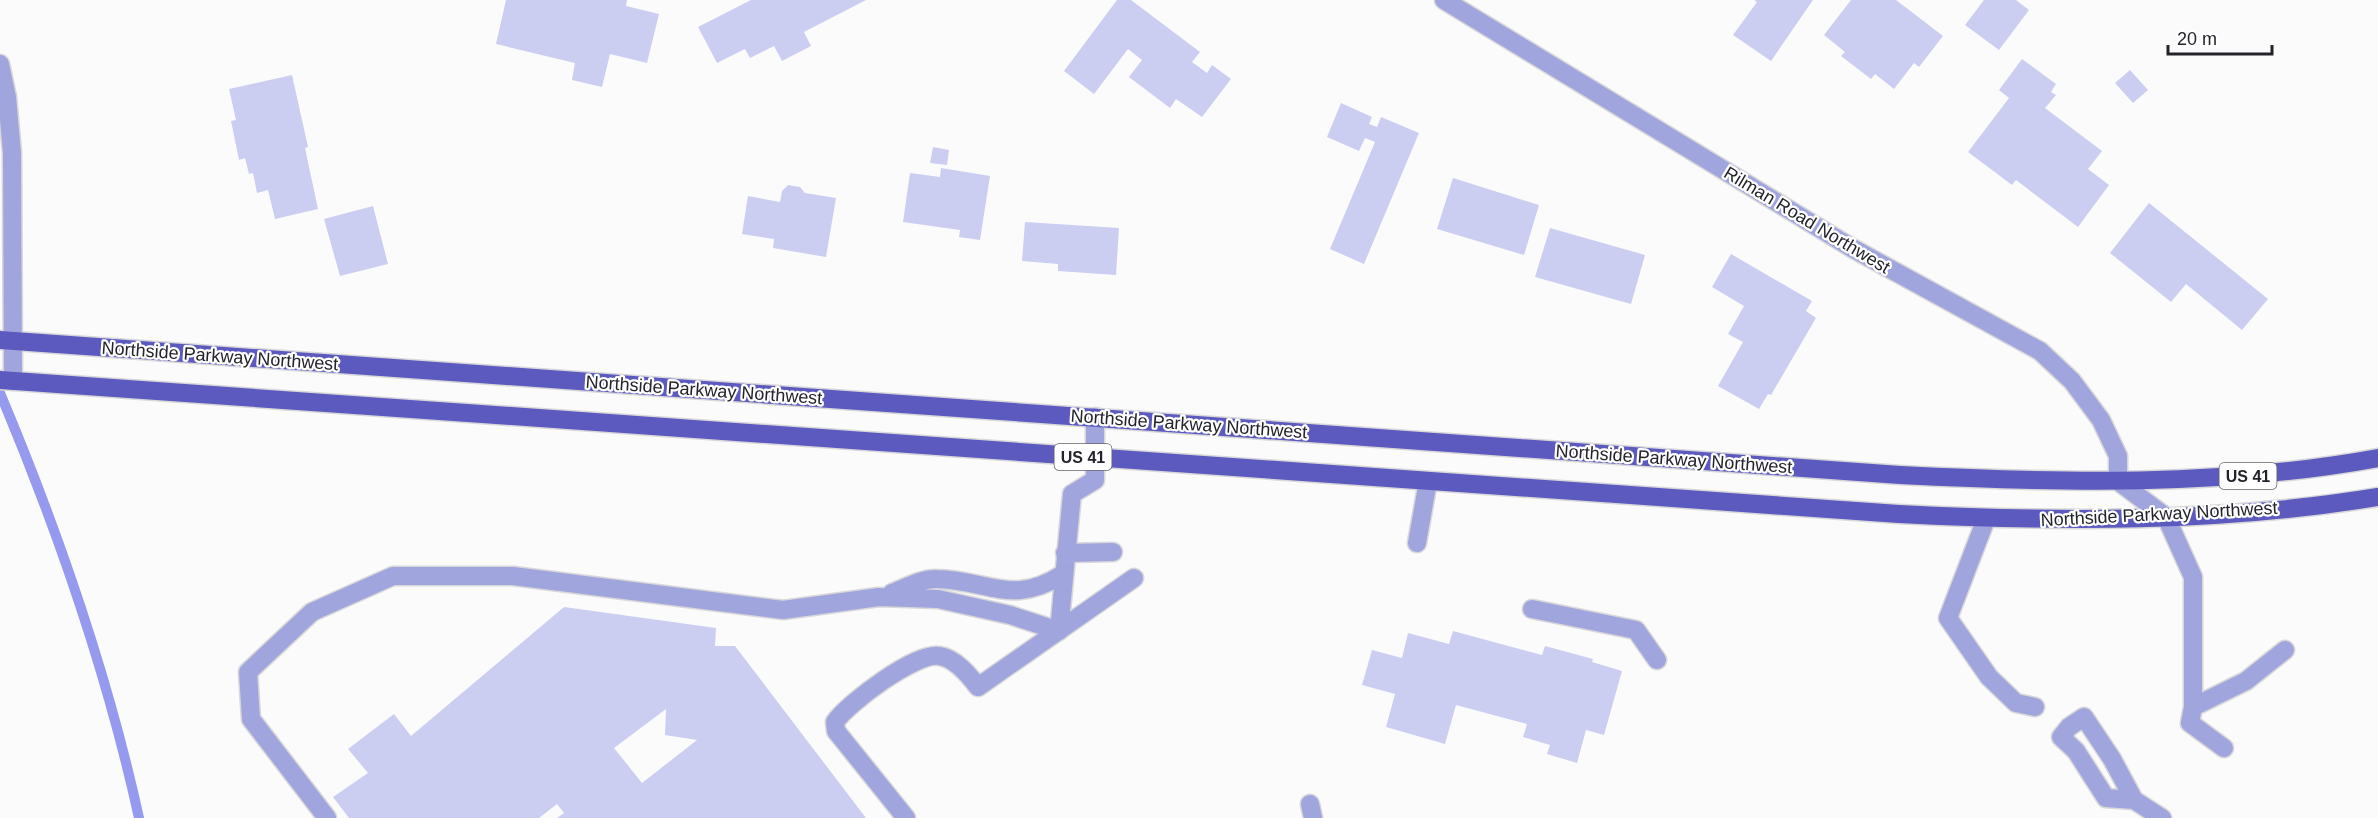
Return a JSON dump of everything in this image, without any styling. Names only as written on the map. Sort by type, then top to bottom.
[{"type":"main road","name":"Northside Parkway Northwest","points":[[7,341],[1900,475],[2009,480],[2118,481],[2232,478],[2378,458]]},
{"type":"main road","name":"Northside Parkway Northwest","points":[[6,380],[1986,519],[2068,520],[2238,514],[2378,497]]},
{"type":"street","name":"Rilman Road Northwest","points":[[1444,0],[1852,248],[2040,351],[2072,381],[2101,420],[2118,456],[2118,481]]},
{"type":"street","points":[[0,64],[7,98],[12,153],[6,380]]},
{"type":"street","points":[[1059,631],[1072,494],[1095,480],[1095,417]]},
{"type":"street","points":[[1417,543],[1428,481]]},
{"type":"street","points":[[2118,481],[2166,517],[2193,577],[2193,707],[2190,723],[2224,748]]},
{"type":"street","points":[[1986,519],[1948,618],[1996,684],[2016,704],[2035,707]]},
{"type":"street","points":[[1065,553],[1113,552]]},
{"type":"street","points":[[879,597],[935,578],[1015,591],[1048,584],[1063,574]]},
{"type":"street","points":[[327,818],[251,719],[248,672],[312,612],[393,576],[513,576],[783,610],[879,597],[938,599],[1010,615],[1059,631]]},
{"type":"street","points":[[906,818],[836,731],[835,722],[843,711],[900,670],[927,656],[940,655],[956,664],[978,687],[1134,578]]},
{"type":"street","points":[[1532,609],[1636,630],[1657,660]]},
{"type":"street","points":[[2193,707],[2246,681],[2285,650]]},
{"type":"street","points":[[2133,800],[2112,759],[2084,717],[2061,737],[2076,751],[2106,798],[2133,800],[2162,818]]},
{"type":"building","points":[[506,0],[627,0],[626,6],[659,14],[647,63],[610,54],[602,87],[572,80],[575,63],[496,44]]},
{"type":"building","points":[[751,0],[866,0],[804,32],[811,46],[782,61],[774,46],[750,58],[745,49],[717,63],[698,27]]},
{"type":"building","points":[[1117,0],[1131,0],[1200,52],[1192,62],[1207,73],[1212,65],[1231,79],[1202,117],[1176,99],[1170,108],[1129,77],[1142,60],[1128,49],[1094,94],[1064,71]]},
{"type":"building","points":[[1754,0],[1813,0],[1771,61],[1733,35],[1757,2]]},
{"type":"building","points":[[1851,0],[1896,0],[1943,36],[1919,67],[1914,63],[1894,89],[1875,74],[1871,79],[1841,56],[1845,52],[1824,35]]},
{"type":"building","points":[[1984,0],[2016,0],[2029,10],[1999,50],[1965,25]]},
{"type":"building","points":[[2022,59],[2056,84],[2051,92],[2056,95],[2045,108],[2102,151],[2088,169],[2109,185],[2078,227],[2016,180],[2012,185],[1968,152],[2009,98],[1999,90]]},
{"type":"building","points":[[2130,70],[2148,90],[2133,103],[2115,83]]},
{"type":"building","points":[[292,75],[308,147],[305,148],[318,209],[275,219],[268,190],[257,193],[253,173],[249,174],[245,158],[239,160],[231,121],[236,120],[229,89]]},
{"type":"building","points":[[1341,103],[1372,117],[1369,124],[1377,127],[1381,117],[1419,133],[1364,264],[1330,249],[1375,142],[1365,138],[1359,151],[1327,137]]},
{"type":"building","points":[[933,147],[949,150],[947,165],[930,163]]},
{"type":"building","points":[[941,168],[990,176],[980,240],[959,237],[960,230],[903,222],[910,173],[940,177]]},
{"type":"building","points":[[1453,178],[1539,205],[1524,255],[1437,229]]},
{"type":"building","points":[[788,185],[800,187],[805,193],[836,198],[826,257],[773,248],[774,239],[742,234],[748,196],[780,202],[782,191]]},
{"type":"building","points":[[2149,203],[2268,299],[2242,330],[2186,284],[2171,302],[2110,253]]},
{"type":"building","points":[[373,206],[388,264],[340,276],[324,219]]},
{"type":"building","points":[[1025,222],[1119,228],[1116,275],[1058,271],[1058,264],[1022,261]]},
{"type":"building","points":[[1550,228],[1645,255],[1631,304],[1535,277]]},
{"type":"building","points":[[1731,254],[1812,301],[1806,311],[1816,318],[1771,395],[1768,394],[1759,409],[1718,386],[1743,342],[1728,334],[1744,306],[1712,287]]},
{"type":"building","points":[[564,607],[716,628],[715,646],[735,646],[866,818],[557,818],[564,813],[557,804],[539,818],[349,818],[333,797],[368,773],[348,749],[394,714],[411,736]],"holes":[[[666,709],[665,735],[697,740],[642,783],[614,748]]]},
{"type":"building","points":[[1453,631],[1542,655],[1545,646],[1593,659],[1592,662],[1622,671],[1604,735],[1586,730],[1577,763],[1547,754],[1550,745],[1523,737],[1527,724],[1456,705],[1445,744],[1386,727],[1395,694],[1362,685],[1372,650],[1402,658],[1408,633],[1449,644]]},
{"type":"waterway","points":[[0,393],[42,497],[79,602],[112,709],[139,818]]}]
